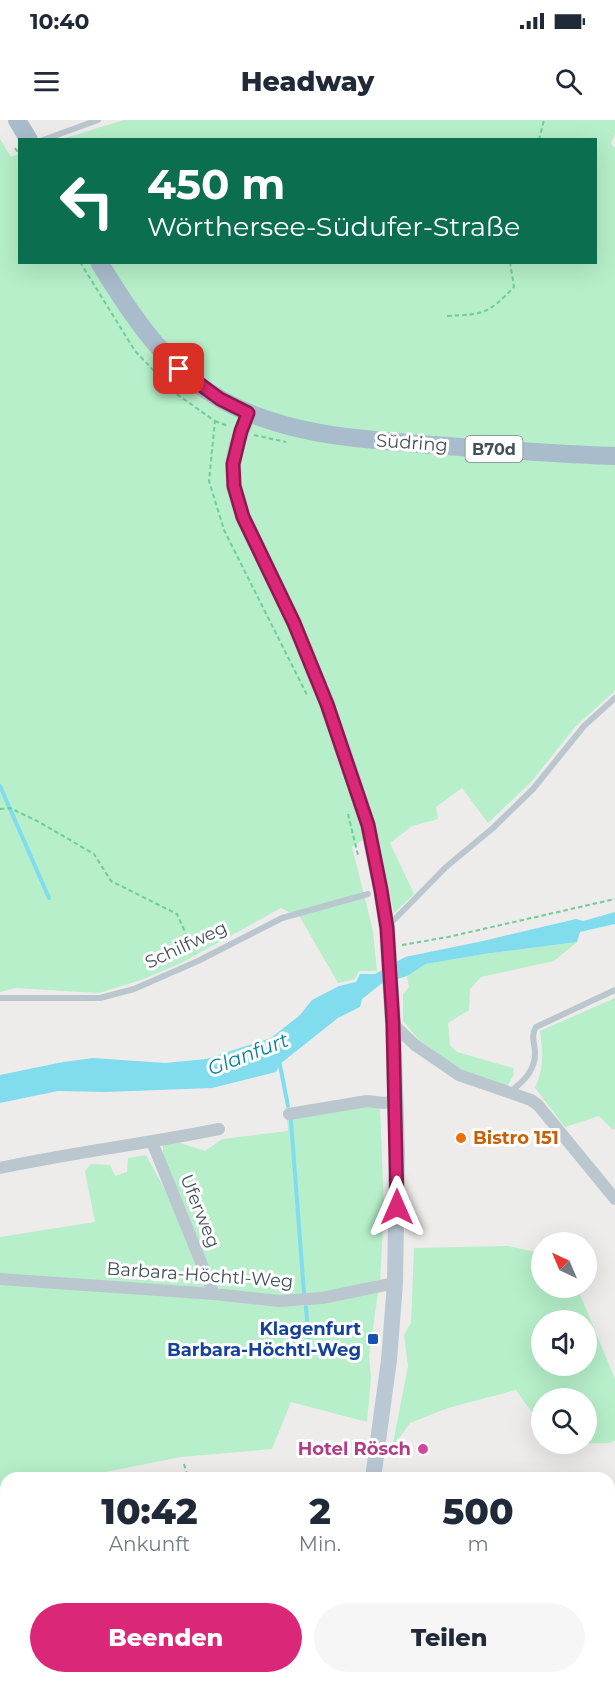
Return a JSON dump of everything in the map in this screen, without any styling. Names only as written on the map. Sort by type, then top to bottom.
[{"type":"main road","points":[[17,120],[28,138]]},
{"type":"main road","name":"B70d","points":[[100,264],[122,301],[152,341],[179,369],[220,399],[248,413]]},
{"type":"main road","points":[[248,413],[235,454],[234,486],[243,517],[294,623],[327,704],[368,825],[375,892],[387,928],[396,1101],[395,1283],[389,1360],[374,1472]]},
{"type":"main road","name":"Südring","points":[[248,413],[276,423],[322,433],[372,440],[615,456]]},
{"type":"street","points":[[393,1024],[415,1045],[459,1074],[531,1100],[613,1193]]},
{"type":"street","points":[[289,1113],[367,1101],[384,1103],[396,1101]]},
{"type":"street","points":[[0,1168],[219,1129]]},
{"type":"street","name":"Uferweg","points":[[152,1142],[214,1294]]},
{"type":"street","name":"Barbara-Höchtl-Weg","points":[[0,1279],[214,1294],[261,1300],[302,1301],[395,1283]]},
{"type":"lane","points":[[48,138],[98,120]]},
{"type":"lane","points":[[387,928],[446,867],[493,828],[533,789],[584,726],[615,698]]},
{"type":"lane","name":"Schilfweg","points":[[0,998],[100,998],[134,989],[198,961],[282,918],[375,892]]},
{"type":"lane","points":[[510,1093],[529,1075],[534,1064],[533,1036],[536,1027],[615,990]]},
{"type":"path","points":[[540,138],[544,120]]},
{"type":"path","points":[[81,264],[135,351],[175,393],[214,421],[209,481],[224,530],[307,696]]},
{"type":"path","points":[[447,316],[481,314],[496,305],[514,287],[510,264]]},
{"type":"path","points":[[0,809],[9,808],[29,817],[94,854],[111,881],[177,914],[198,961]]},
{"type":"path","points":[[348,814],[359,860]]},
{"type":"path","points":[[387,951],[615,899]]},
{"type":"path","points":[[184,1464],[186,1472]]},
{"type":"green space","points":[[124,120],[615,120],[615,134],[611,144],[615,148],[615,691],[576,726],[532,781],[488,823],[462,788],[436,807],[438,819],[412,826],[390,843],[414,894],[394,913],[377,831],[352,847],[373,931],[377,971],[359,971],[355,979],[338,983],[300,917],[281,908],[181,963],[141,980],[99,993],[15,988],[0,992],[0,139],[11,157],[18,154],[18,264],[597,264],[597,138],[65,138]]},
{"type":"green space","points":[[577,942],[554,961],[481,977],[470,989],[469,1010],[448,1023],[450,1045],[457,1052],[513,1068],[514,1074],[507,1087],[461,1071],[419,1040],[403,1021],[403,994],[409,987],[407,976],[426,964]]},
{"type":"green space","points":[[615,998],[615,1128],[613,1130],[599,1116],[565,1127],[535,1088],[542,1060],[540,1031]]},
{"type":"green space","points":[[368,1105],[380,1107],[384,1210],[380,1282],[302,1297],[224,1291],[214,1284],[163,1158],[163,1143],[174,1141],[205,1151],[222,1139],[288,1131],[287,1117]]},
{"type":"green space","points":[[146,1155],[175,1208],[212,1298],[235,1302],[299,1306],[378,1293],[369,1356],[371,1378],[367,1422],[291,1402],[272,1449],[181,1457],[105,1472],[0,1472],[0,1237],[95,1222],[85,1171],[91,1164],[110,1165],[115,1176],[127,1172],[128,1158]]},
{"type":"green space","points":[[508,1246],[531,1251],[531,1298],[581,1298],[586,1310],[531,1310],[531,1376],[597,1376],[597,1336],[615,1379],[615,1440],[610,1443],[597,1443],[597,1388],[531,1388],[531,1411],[516,1390],[448,1408],[410,1423],[392,1448],[408,1366],[404,1335],[411,1323],[414,1248]]},
{"type":"water","name":"Glanfurt","points":[[615,912],[615,924],[580,932],[577,942],[426,964],[407,976],[381,984],[362,999],[360,1007],[338,1018],[280,1064],[276,1072],[212,1088],[106,1092],[58,1091],[0,1103],[0,1075],[93,1058],[165,1063],[206,1059],[271,1038],[300,1015],[312,1000],[339,986],[356,982],[360,974],[375,974],[405,957],[576,919],[583,921]]},
{"type":"waterway","points":[[0,786],[49,898]]},
{"type":"waterway","points":[[279,1060],[288,1106]]},
{"type":"waterway","points":[[291,1121],[304,1293]]},
{"type":"waterway","points":[[306,1307],[309,1342]]},
{"type":"place","name":"Bistro 151","points":[[461,1138]]},
{"type":"place","name":"Klagenfurt Barbara-Höchtl-Weg","points":[[373,1339]]},
{"type":"place","name":"Hotel Rösch","points":[[423,1449]]},
{"type":"route","points":[[179,369],[220,399],[248,413],[233,464],[234,486],[243,517],[294,623],[327,704],[368,825],[387,928],[394,1063],[397,1207]]}]
